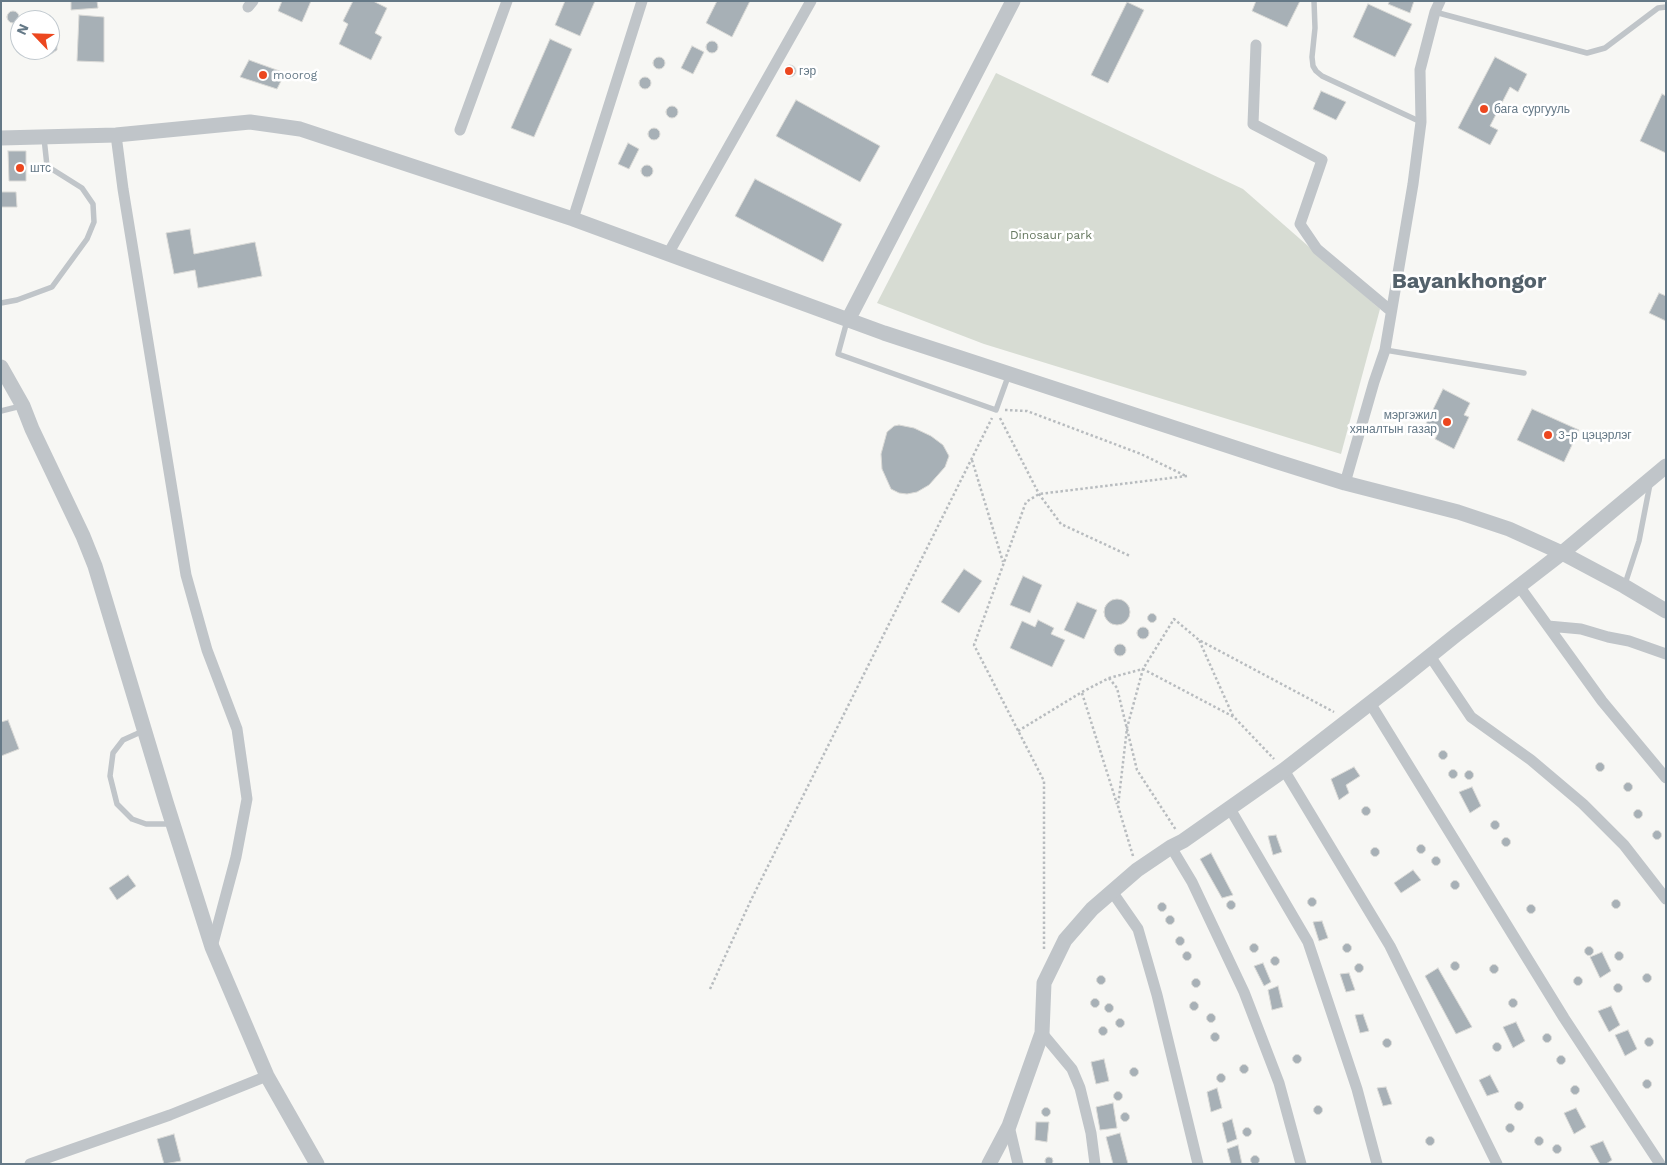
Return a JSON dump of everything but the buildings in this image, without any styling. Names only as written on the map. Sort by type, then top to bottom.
[{"type":"street","points":[[460,130],[507,1]]},
{"type":"street","points":[[573,219],[642,1]]},
{"type":"street","points":[[668,254],[811,1]]},
{"type":"street","points":[[848,320],[1013,1]]},
{"type":"street","points":[[1345,483],[1385,350],[1413,184],[1421,122],[1420,70],[1437,6]]},
{"type":"street","points":[[1256,45],[1253,124],[1322,160],[1300,224],[1318,249],[1391,312]]},
{"type":"street","points":[[1,138],[116,135],[250,122],[300,129],[573,219],[848,320],[1009,374],[1345,483],[1458,512],[1508,528],[1562,553],[1666,611]]},
{"type":"street","points":[[116,135],[186,574],[207,650],[236,729],[248,798],[236,858],[212,947]]},
{"type":"street","points":[[1,367],[23,406],[95,566],[212,947],[267,1076],[317,1164]]},
{"type":"street","points":[[989,1164],[1009,1126],[1042,1033],[1044,983],[1065,940],[1092,909],[1137,870],[1284,770],[1562,553],[1666,466]]},
{"type":"street","points":[[1520,586],[1602,701],[1666,778]]},
{"type":"street","points":[[1548,626],[1581,629],[1608,637],[1629,640],[1666,654]]},
{"type":"street","points":[[1430,656],[1471,717],[1531,760],[1583,804],[1624,845],[1666,899]]},
{"type":"street","points":[[1370,702],[1560,1010],[1660,1164]]},
{"type":"street","points":[[1284,770],[1390,946],[1497,1164]]},
{"type":"street","points":[[1230,807],[1308,942],[1357,1089],[1377,1164]]},
{"type":"street","points":[[1177,844],[1192,882],[1244,992],[1279,1083],[1301,1164]]},
{"type":"street","points":[[1112,893],[1138,929],[1157,995],[1198,1164]]},
{"type":"street","points":[[1042,1033],[1072,1069],[1080,1088],[1096,1164]]},
{"type":"street","points":[[30,1164],[170,1115],[267,1076]]},
{"type":"street","points":[[1009,1126],[1018,1164]]},
{"type":"lane","points":[[1314,1],[1315,28],[1312,57],[1313,66],[1316,71],[1322,76],[1421,122]]},
{"type":"lane","points":[[1437,6],[1587,53],[1605,48],[1658,8],[1666,7]]},
{"type":"lane","points":[[1,303],[17,300],[52,286],[86,238],[94,222],[93,204],[82,188],[47,166],[44,136]]},
{"type":"lane","points":[[848,320],[838,354],[996,410],[1009,374]]},
{"type":"lane","points":[[1385,350],[1524,373]]},
{"type":"lane","points":[[1,411],[23,406]]},
{"type":"lane","points":[[1624,586],[1639,540],[1652,478]]},
{"type":"lane","points":[[145,730],[123,740],[113,753],[110,776],[117,804],[132,819],[146,824],[173,824]]},
{"type":"path","points":[[710,989],[751,900],[996,410]]},
{"type":"path","points":[[996,410],[1039,494],[1061,524],[1130,556]]},
{"type":"path","points":[[996,410],[1027,411],[1141,454],[1187,476],[1039,494],[1026,502],[974,645],[1044,781],[1044,954]]},
{"type":"path","points":[[971,459],[1003,564]]},
{"type":"path","points":[[1118,806],[1127,728],[1143,669],[1174,619],[1199,640],[1348,720]]},
{"type":"path","points":[[1199,640],[1234,717]]},
{"type":"path","points":[[1018,731],[1109,678],[1143,669],[1234,717],[1284,770]]},
{"type":"path","points":[[1109,678],[1117,688],[1137,770],[1177,844]]},
{"type":"path","points":[[1082,692],[1137,870]]},
{"type":"green space","name":"Dinosaur park","points":[[996,73],[1243,189],[1380,309],[1341,454],[984,344],[877,303]]},
{"type":"place","name":"гэр","points":[[789,71]]},
{"type":"place","name":"moorog","points":[[263,75]]},
{"type":"place","name":"бага сургууль","points":[[1484,109]]},
{"type":"place","name":"штс","points":[[20,168]]},
{"type":"place","name":"мэргэжил хяналтын газар","points":[[1447,422]]},
{"type":"place","name":"3-р цэцэрлэг","points":[[1548,435]]},
{"type":"district","name":"Bayankhongor","points":[[1469,282]]}]
